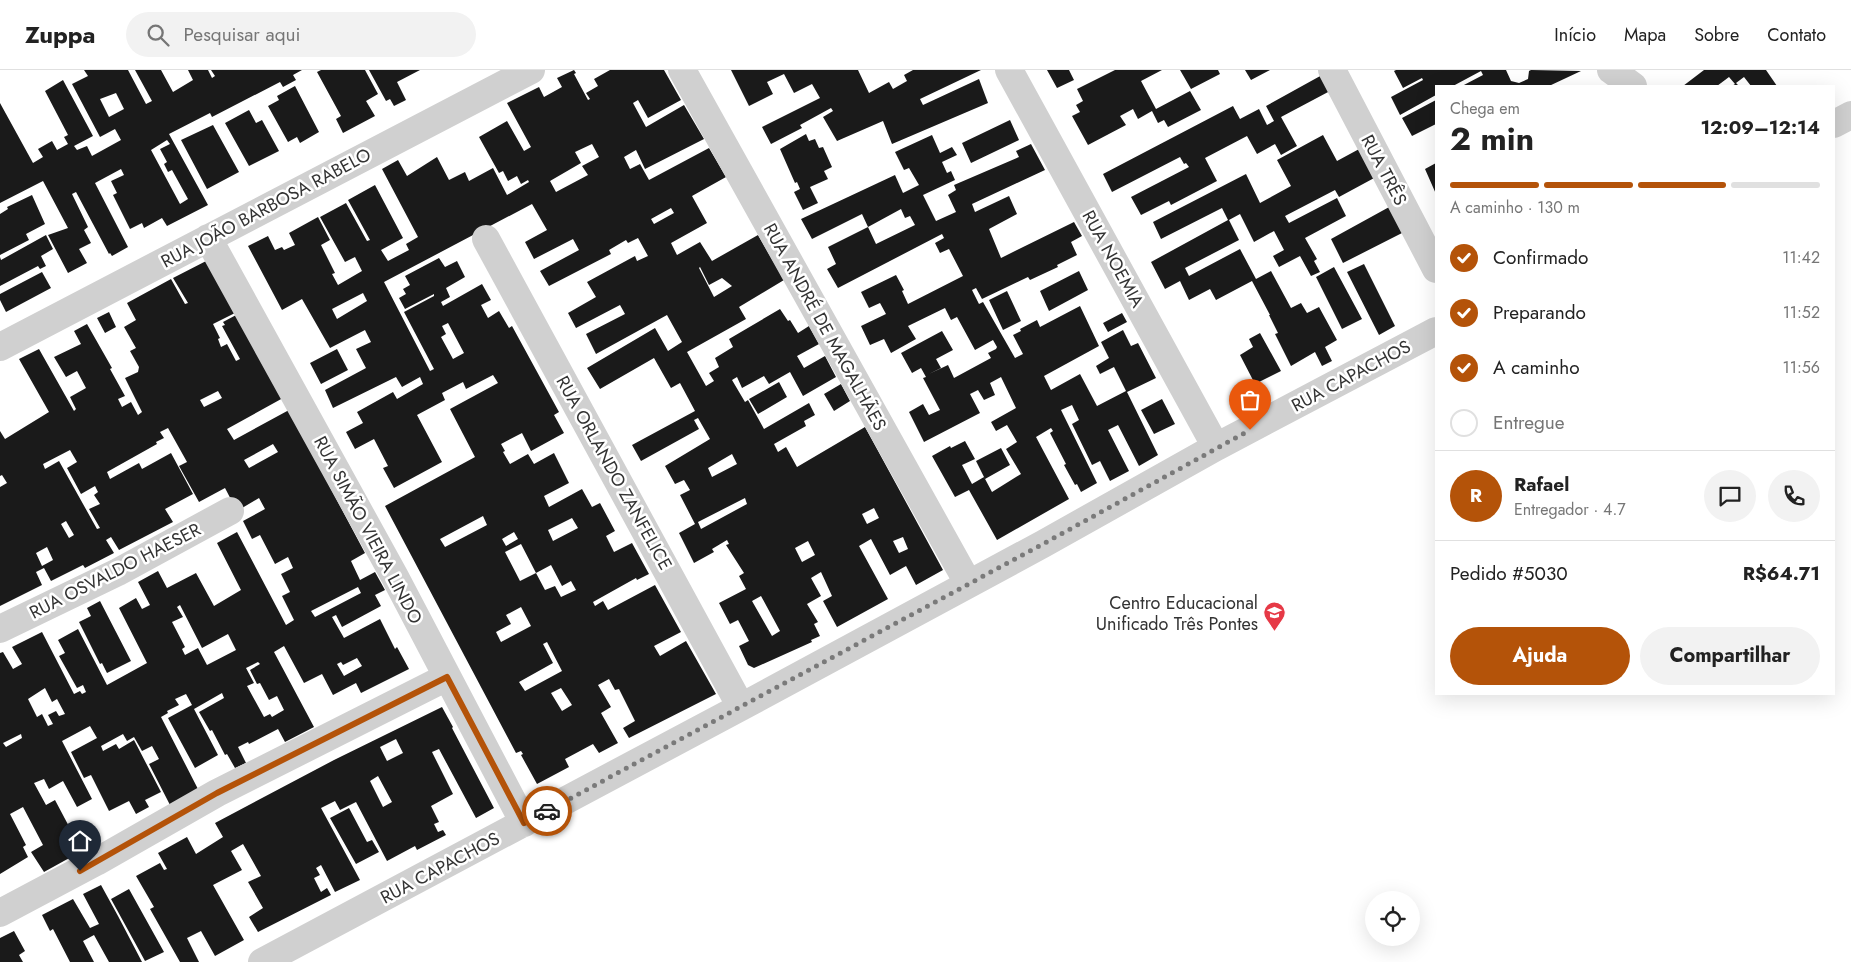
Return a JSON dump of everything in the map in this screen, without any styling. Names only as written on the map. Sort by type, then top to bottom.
[{"type":"street","name":"RUA ANDRÉ DE MAGALHÃES","points":[[682,70],[968,583]]},
{"type":"street","name":"RUA NOEMIA","points":[[1009,70],[1216,447]]},
{"type":"street","name":"RUA TRÊS","points":[[1332,70],[1435,267]]},
{"type":"street","points":[[1611,70],[1632,85]]},
{"type":"street","name":"RUA JOÃO BARBOSA RABELO","points":[[0,347],[513,74]]},
{"type":"street","points":[[1835,124],[1851,116]]},
{"type":"street","name":"RUA SIMÃO VIEIRA LINDO","points":[[208,238],[395,577],[524,823]]},
{"type":"street","name":"RUA ORLANDO ZANFELICE","points":[[486,239],[741,707]]},
{"type":"street","name":"RUA CAPACHOS","points":[[262,962],[741,707],[1043,544],[1216,447],[1435,332]]},
{"type":"street","name":"RUA OSVALDO HAESER","points":[[0,629],[118,572],[230,512]]},
{"type":"street","points":[[0,913],[96,862],[217,793],[447,677]]},
{"type":"building","points":[[84,70],[128,70],[146,104],[152,101],[135,70],[161,70],[173,92],[193,80],[188,70],[208,70],[212,78],[215,76],[211,70],[302,70],[293,75],[296,80],[283,87],[280,82],[212,117],[210,113],[169,134],[208,205],[167,226],[162,218],[144,228],[142,223],[130,229],[113,195],[117,193],[111,181],[124,175],[121,169],[95,183],[128,247],[112,256],[109,254],[76,192],[72,194],[88,227],[84,230],[91,243],[79,249],[87,263],[68,273],[48,235],[68,228],[43,181],[0,203],[0,103],[33,163],[43,157],[38,149],[52,141],[57,150],[68,144],[64,137],[68,135],[45,91],[63,80],[93,136],[74,146],[77,150],[87,146],[92,156],[121,140],[115,129],[100,137],[72,84],[88,76]],"holes":[[[116,93],[124,109],[109,117],[100,99]],[[167,140],[170,144],[160,149],[167,162],[164,164],[168,172],[172,170],[188,199],[180,204],[151,150]]]},
{"type":"building","points":[[321,70],[365,70],[378,94],[366,101],[375,116],[343,133],[336,119],[341,116],[317,72]]},
{"type":"building","points":[[369,70],[420,70],[397,82],[406,100],[394,106],[390,99],[386,101]]},
{"type":"building","points":[[574,70],[576,73],[574,74],[588,100],[590,99],[586,93],[598,86],[594,79],[610,70],[664,70],[681,100],[648,118],[638,100],[633,103],[646,127],[684,105],[704,139],[645,169],[636,150],[624,157],[630,169],[640,164],[649,180],[709,148],[726,177],[692,196],[707,223],[671,243],[677,255],[700,242],[712,261],[758,235],[784,280],[739,307],[746,319],[687,352],[706,386],[714,381],[709,373],[719,367],[715,358],[733,347],[729,339],[780,309],[798,333],[809,326],[819,344],[797,356],[804,368],[825,356],[836,377],[803,396],[790,372],[769,384],[764,376],[742,388],[737,377],[732,380],[745,402],[748,400],[764,429],[809,403],[815,415],[804,421],[806,426],[774,444],[778,452],[786,447],[797,467],[865,427],[943,570],[916,585],[906,566],[890,575],[871,539],[859,546],[888,599],[837,627],[823,601],[832,596],[821,572],[811,578],[821,596],[807,604],[818,622],[814,624],[820,636],[811,640],[812,642],[754,668],[748,665],[739,646],[749,641],[738,620],[730,624],[719,603],[746,589],[739,576],[744,573],[726,545],[729,544],[727,540],[712,549],[714,552],[694,563],[679,533],[695,524],[680,495],[690,490],[684,480],[675,484],[665,466],[710,439],[698,418],[694,420],[699,429],[641,461],[632,445],[695,411],[680,383],[671,388],[654,358],[600,389],[587,368],[655,328],[668,351],[682,342],[667,315],[596,354],[586,334],[625,314],[620,305],[576,328],[568,313],[596,297],[587,282],[635,256],[637,261],[648,256],[638,238],[628,243],[626,240],[609,250],[611,254],[549,286],[540,271],[579,250],[573,239],[534,259],[525,242],[547,230],[532,204],[384,282],[430,371],[434,369],[404,312],[434,296],[434,294],[405,309],[399,298],[406,294],[403,289],[410,285],[405,276],[439,258],[445,267],[457,261],[465,277],[446,288],[450,297],[441,302],[443,306],[482,284],[491,300],[481,305],[488,318],[499,311],[509,328],[512,326],[559,412],[554,415],[564,433],[531,451],[522,433],[501,444],[505,451],[503,452],[510,464],[528,454],[534,464],[554,453],[569,483],[544,496],[549,507],[582,489],[592,507],[600,503],[615,531],[606,536],[614,552],[632,543],[649,574],[637,580],[636,578],[593,602],[595,606],[603,601],[608,610],[655,585],[681,632],[654,646],[660,656],[686,641],[716,694],[629,738],[623,728],[635,721],[619,689],[615,690],[609,679],[598,685],[611,707],[601,713],[618,743],[599,753],[593,744],[565,759],[569,767],[537,784],[521,755],[523,754],[521,751],[516,753],[385,506],[475,457],[450,409],[498,383],[493,375],[466,389],[463,382],[442,393],[445,400],[417,415],[442,462],[394,488],[383,468],[388,466],[374,439],[355,449],[346,432],[363,423],[357,412],[393,392],[397,399],[423,384],[420,377],[402,387],[396,377],[333,408],[325,390],[366,368],[356,349],[371,342],[365,330],[330,348],[302,299],[282,310],[248,246],[268,236],[275,250],[282,247],[284,250],[295,245],[289,233],[318,217],[330,240],[321,245],[335,273],[332,274],[338,285],[362,271],[355,257],[345,262],[320,217],[346,203],[367,241],[370,240],[348,200],[375,185],[403,238],[381,250],[388,261],[409,250],[406,244],[418,237],[382,169],[398,160],[407,176],[437,157],[449,180],[465,172],[469,181],[493,168],[507,195],[529,182],[528,180],[521,184],[517,176],[508,181],[503,171],[499,173],[479,137],[507,121],[524,151],[531,147],[507,103],[539,87],[544,97],[562,87],[557,78]],"holes":[[[592,144],[599,157],[582,166],[588,175],[556,192],[550,181],[581,163],[575,152]],[[671,208],[674,213],[654,224],[651,219]],[[699,268],[709,285],[722,278],[732,286],[714,297]],[[363,293],[367,301],[337,319],[332,309]],[[448,323],[464,353],[453,359],[441,337],[446,334],[442,326]],[[732,454],[737,464],[712,477],[708,468]],[[745,498],[747,504],[701,529],[698,522]],[[874,508],[879,518],[867,524],[862,514]],[[483,516],[487,525],[445,547],[440,539]],[[572,518],[578,528],[553,541],[548,530]],[[514,532],[518,539],[506,546],[502,539]],[[903,537],[908,549],[899,553],[893,541]],[[808,541],[815,555],[802,562],[795,548]],[[521,544],[536,573],[520,581],[505,552]],[[551,565],[562,586],[571,581],[576,590],[561,597],[555,586],[545,590],[536,573]],[[761,596],[780,631],[772,636],[752,601]],[[521,607],[531,626],[501,642],[496,632],[511,624],[506,615]],[[547,642],[562,671],[525,691],[519,682],[553,663],[543,644]],[[561,688],[572,705],[562,711],[551,693]]]},
{"type":"building","points":[[731,70],[858,70],[869,93],[889,82],[893,89],[907,81],[904,75],[913,70],[981,70],[920,99],[923,105],[979,79],[988,103],[892,144],[883,121],[837,141],[823,117],[833,111],[831,108],[800,125],[802,128],[771,144],[762,127],[820,98],[812,84],[794,93],[784,74],[767,82],[773,94],[749,106]]},
{"type":"building","points":[[1047,70],[1069,70],[1074,80],[1057,88]]},
{"type":"building","points":[[1115,70],[1162,70],[1141,81],[1156,109],[1190,91],[1201,110],[1168,127],[1164,120],[1158,123],[1152,111],[1138,119],[1133,109],[1120,116],[1126,125],[1088,145],[1072,116],[1080,112],[1076,105],[1083,101],[1077,89]]},
{"type":"building","points":[[1180,70],[1218,70],[1220,74],[1191,89]]},
{"type":"building","points":[[1245,70],[1270,70],[1251,80]]},
{"type":"building","points":[[1506,70],[1511,81],[1519,83],[1528,79],[1529,71],[1531,70],[1581,71],[1551,85],[1464,85],[1483,75],[1481,71],[1455,85],[1435,85],[1435,96],[1400,115],[1391,97],[1423,80],[1422,78],[1403,88],[1394,71]]},
{"type":"building","points":[[1704,70],[1766,70],[1776,85],[1750,85],[1744,77],[1736,83],[1738,85],[1734,85],[1735,84],[1729,77],[1718,85],[1684,85]]},
{"type":"building","points":[[1322,75],[1330,91],[1281,117],[1297,146],[1281,155],[1275,144],[1257,154],[1247,136],[1205,158],[1217,181],[1171,205],[1169,201],[1141,215],[1131,197],[1189,167],[1186,163],[1184,164],[1180,157],[1112,192],[1103,174],[1233,106],[1240,119],[1259,109],[1267,125],[1274,121],[1266,106]]},
{"type":"building","points":[[295,86],[319,132],[300,143],[297,137],[288,142],[268,106],[279,100],[277,96]]},
{"type":"building","points":[[1435,101],[1435,124],[1412,136],[1402,118]]},
{"type":"building","points":[[249,110],[256,123],[262,120],[279,151],[249,166],[225,123]]},
{"type":"building","points":[[1010,120],[1019,140],[971,163],[962,143]]},
{"type":"building","points":[[213,125],[239,172],[207,189],[181,140]]},
{"type":"building","points":[[806,134],[809,141],[815,139],[819,148],[823,147],[832,167],[824,171],[828,179],[810,187],[818,203],[803,210],[794,192],[800,189],[797,182],[795,183],[780,149]]},
{"type":"building","points":[[932,135],[940,153],[952,147],[957,155],[942,162],[947,173],[951,171],[955,180],[923,195],[936,221],[956,212],[948,195],[956,190],[954,185],[1019,157],[1016,151],[1031,144],[1045,170],[972,204],[975,212],[1009,196],[1017,214],[989,229],[1001,258],[1074,222],[1082,236],[1071,242],[1077,255],[1057,265],[1058,267],[1030,280],[1028,277],[982,299],[976,288],[972,290],[979,304],[983,302],[1015,358],[1023,354],[1013,335],[1021,331],[1020,329],[1037,320],[1040,327],[1080,306],[1099,346],[1044,376],[1051,390],[1080,374],[1097,406],[1126,391],[1114,367],[1100,374],[1096,366],[1109,358],[1101,342],[1123,330],[1131,346],[1138,343],[1156,378],[1127,392],[1158,455],[1139,466],[1118,425],[1108,430],[1129,471],[1110,481],[1100,461],[1092,465],[1072,424],[1079,420],[1072,405],[1061,410],[1097,483],[1081,492],[1077,484],[1075,485],[1050,433],[1053,431],[1051,428],[1036,437],[1069,499],[997,540],[969,490],[955,497],[932,456],[950,446],[951,448],[965,441],[975,459],[962,465],[972,484],[984,477],[992,492],[1021,474],[1006,449],[1017,442],[1007,425],[996,431],[991,422],[1016,408],[1001,377],[990,383],[995,395],[984,400],[978,390],[970,394],[980,413],[924,442],[909,412],[923,404],[929,415],[940,410],[923,378],[926,377],[921,368],[912,373],[901,353],[942,331],[953,350],[936,359],[941,368],[929,374],[948,365],[954,378],[991,358],[988,353],[997,347],[993,340],[975,350],[957,317],[951,320],[945,308],[908,326],[916,339],[891,353],[884,339],[870,345],[861,326],[886,314],[880,303],[869,308],[861,292],[896,275],[904,290],[902,291],[908,304],[963,276],[949,249],[940,253],[935,243],[944,238],[942,234],[838,288],[827,269],[836,264],[828,247],[868,227],[862,214],[812,239],[801,219],[895,175],[903,193],[919,185],[909,168],[904,170],[895,152]],"holes":[[[901,209],[905,218],[910,216],[915,225],[876,244],[868,227]]]},
{"type":"building","points":[[1323,135],[1337,161],[1361,148],[1376,177],[1339,197],[1335,190],[1285,216],[1289,223],[1337,198],[1346,216],[1305,238],[1317,259],[1314,261],[1320,272],[1311,276],[1300,256],[1279,267],[1273,256],[1284,250],[1274,231],[1254,242],[1240,214],[1229,220],[1239,240],[1185,268],[1189,276],[1240,249],[1256,279],[1271,271],[1291,308],[1301,303],[1307,313],[1319,307],[1337,340],[1325,347],[1332,361],[1322,366],[1315,352],[1291,366],[1275,334],[1278,333],[1270,315],[1252,281],[1216,300],[1210,289],[1189,300],[1180,281],[1165,289],[1151,262],[1228,220],[1222,208],[1161,239],[1153,222],[1246,174],[1260,203],[1291,186],[1277,160]]},
{"type":"building","points":[[1435,164],[1435,192],[1425,169]]},
{"type":"building","points":[[32,195],[45,224],[26,234],[29,240],[0,255],[0,214],[8,209],[7,207]]},
{"type":"building","points":[[1391,206],[1404,232],[1343,263],[1331,239]]},
{"type":"building","points":[[46,235],[53,249],[41,256],[46,266],[40,269],[38,266],[0,286],[0,257],[1,260]]},
{"type":"building","points":[[210,259],[237,312],[213,324],[220,338],[218,339],[221,347],[227,344],[236,361],[240,359],[222,326],[225,325],[223,322],[238,314],[283,398],[227,429],[234,440],[289,410],[365,553],[351,561],[360,580],[375,572],[385,590],[375,595],[381,606],[342,627],[336,615],[332,617],[344,638],[380,619],[395,649],[397,647],[409,669],[361,693],[356,683],[333,695],[322,674],[304,683],[284,646],[274,652],[314,727],[285,742],[278,729],[249,744],[248,742],[238,747],[246,763],[235,768],[199,712],[224,698],[222,693],[194,709],[218,755],[195,768],[168,718],[192,705],[186,694],[175,699],[179,705],[167,711],[168,713],[161,717],[199,791],[170,805],[149,764],[159,759],[152,746],[142,751],[134,737],[127,741],[123,734],[101,746],[103,751],[116,744],[119,749],[134,740],[161,792],[145,800],[149,807],[136,814],[129,801],[109,811],[91,775],[84,778],[71,752],[97,738],[90,726],[62,741],[92,799],[77,807],[63,781],[49,789],[44,779],[34,783],[46,805],[55,800],[82,851],[44,872],[31,852],[43,845],[23,807],[10,814],[26,845],[23,847],[28,857],[0,874],[0,653],[3,652],[13,669],[22,664],[12,647],[42,632],[74,694],[80,691],[82,694],[86,692],[83,685],[77,688],[59,656],[65,653],[58,640],[78,629],[107,685],[147,663],[119,608],[136,598],[142,609],[150,605],[138,582],[158,571],[167,588],[196,573],[214,606],[241,590],[217,543],[237,532],[286,625],[294,620],[282,596],[290,592],[281,574],[293,568],[288,557],[275,564],[260,535],[252,539],[243,521],[265,509],[259,498],[237,511],[225,488],[199,502],[179,466],[187,462],[168,428],[160,432],[164,438],[156,442],[157,444],[107,472],[110,479],[139,463],[142,469],[171,453],[193,494],[165,509],[173,522],[119,550],[111,537],[106,540],[114,553],[85,568],[83,565],[51,581],[44,568],[36,572],[42,585],[0,606],[0,487],[7,483],[2,475],[0,476],[0,431],[5,439],[49,412],[19,359],[39,349],[74,411],[76,409],[70,397],[86,388],[77,371],[66,377],[54,357],[81,344],[74,331],[87,324],[112,368],[110,369],[125,396],[118,399],[122,407],[131,402],[138,415],[142,412],[125,378],[138,372],[139,367],[130,351],[136,348],[124,327],[136,320],[127,303],[171,279],[185,304],[188,303],[173,278]],"holes":[[[218,391],[222,398],[204,407],[200,400]],[[273,444],[278,452],[249,468],[244,460]],[[70,450],[77,462],[67,468],[81,494],[95,486],[98,492],[94,495],[100,504],[89,509],[100,528],[97,529],[59,461],[45,469],[43,464]],[[66,521],[74,535],[69,538],[61,524]],[[47,547],[53,560],[42,566],[36,553]],[[358,587],[361,593],[315,617],[311,611]],[[180,605],[202,648],[228,634],[236,650],[207,665],[198,648],[185,655],[182,649],[185,647],[172,622],[183,617],[177,607]],[[357,658],[362,666],[344,676],[337,664],[341,662],[343,665]],[[258,662],[260,664],[250,670],[257,684],[260,683],[269,700],[277,696],[284,710],[272,717],[270,714],[264,717],[247,686],[254,683],[246,668]],[[45,688],[52,702],[57,699],[65,714],[59,716],[56,711],[48,715],[53,724],[48,726],[42,714],[37,717],[28,699]],[[21,734],[22,738],[6,747],[3,743]]]},
{"type":"building","points":[[1364,264],[1395,326],[1379,335],[1347,272]]},
{"type":"building","points":[[1334,267],[1362,319],[1342,329],[1316,277]]},
{"type":"building","points":[[1079,271],[1088,290],[1049,311],[1040,291]]},
{"type":"building","points":[[42,272],[51,288],[6,312],[0,300],[0,294]]},
{"type":"building","points":[[1007,291],[1021,321],[1003,330],[989,300]]},
{"type":"building","points":[[109,312],[116,327],[105,333],[97,318]]},
{"type":"building","points":[[1122,313],[1127,322],[1108,332],[1103,323]]},
{"type":"building","points":[[1260,333],[1281,371],[1255,384],[1240,355],[1253,347],[1249,339]]},
{"type":"building","points":[[337,349],[348,370],[321,384],[310,363]]},
{"type":"building","points":[[779,382],[787,397],[758,414],[749,399]]},
{"type":"building","points":[[841,384],[850,401],[834,411],[824,394]]},
{"type":"building","points":[[1162,399],[1175,424],[1154,434],[1141,410]]},
{"type":"building","points":[[1001,448],[1010,465],[985,479],[976,461]]},
{"type":"building","points":[[100,601],[131,661],[107,673],[102,663],[100,664],[79,622],[91,616],[87,608]]},
{"type":"building","points":[[442,707],[494,808],[476,818],[439,749],[432,752],[453,794],[431,806],[439,822],[434,824],[438,832],[443,830],[446,835],[417,850],[415,846],[387,861],[356,802],[340,810],[335,801],[321,808],[360,880],[335,892],[321,865],[316,868],[320,875],[314,878],[321,892],[327,888],[331,895],[258,932],[249,917],[263,908],[248,882],[261,876],[243,844],[231,851],[242,870],[213,885],[244,940],[215,956],[201,931],[187,938],[199,962],[180,962],[150,909],[154,907],[136,876],[160,863],[164,870],[167,869],[158,853],[187,837],[196,854],[223,837],[215,823],[334,760]],"holes":[[[396,739],[403,753],[387,761],[380,747]],[[378,776],[392,802],[383,807],[370,781]]]},
{"type":"building","points":[[349,808],[367,842],[372,840],[379,852],[356,864],[330,818]]},
{"type":"building","points":[[101,885],[142,962],[109,962],[94,935],[83,941],[94,962],[70,962],[53,929],[50,931],[42,915],[73,899],[90,928],[99,924],[83,894]]},
{"type":"building","points":[[129,889],[164,952],[145,961],[111,899]]},
{"type":"building","points":[[14,931],[25,951],[19,955],[23,962],[0,962],[0,938]]},
{"type":"way so far","points":[[547,811],[1043,544],[1216,447],[1250,430]]},
{"type":"place","name":"Centro Educacional Unificado Três Pontes","points":[[1274,632]]},
{"type":"route","points":[[80,871],[217,793],[447,677],[524,823],[547,811]]}]
